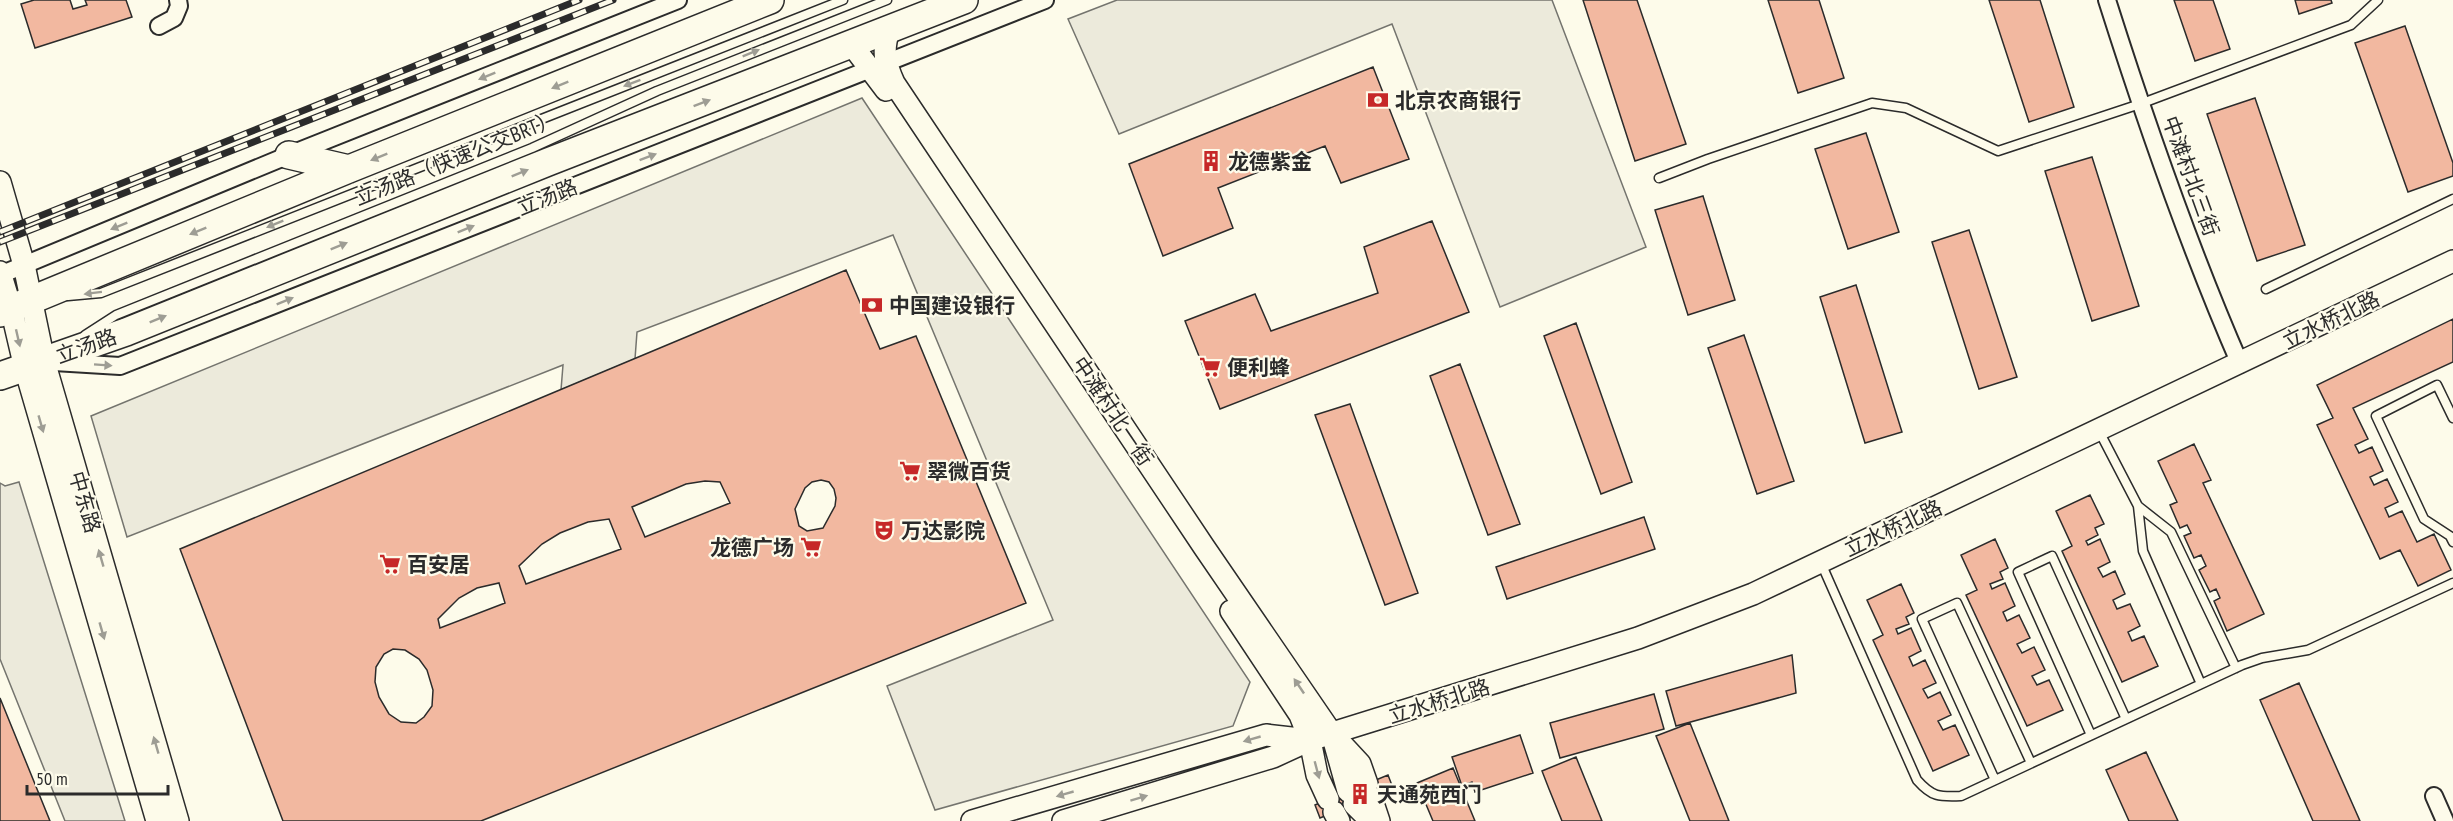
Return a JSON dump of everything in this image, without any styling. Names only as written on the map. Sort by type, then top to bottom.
[{"type":"main road","points":[[14,307],[349,169],[770,0]]},
{"type":"main road","name":"立汤路","points":[[23,368],[126,332],[548,162],[964,0]]},
{"type":"main road","points":[[289,155],[349,169]]},
{"type":"street","points":[[159,26],[174,18],[179,6],[178,0]]},
{"type":"street","points":[[0,274],[289,155],[678,0]]},
{"type":"street","name":"立汤路","points":[[23,368],[120,366],[1045,0]]},
{"type":"street","name":"中滩村北三街","points":[[2107,0],[2140,104],[2212,299],[2240,364]]},
{"type":"street","points":[[879,66],[889,30]]},
{"type":"street","name":"中滩村北一街","points":[[852,45],[879,66],[894,83],[1204,547],[1332,734],[1360,764],[1360,794]]},
{"type":"street","name":"中滩村北一街","points":[[879,66],[1300,715],[1310,740],[1317,775],[1334,811]]},
{"type":"street","name":"中东路","points":[[0,182],[24,265],[14,307]]},
{"type":"street","name":"立水桥北路","points":[[1063,821],[1273,757],[1310,740],[1638,638],[1743,599],[2453,261]]},
{"type":"street","name":"中东路","points":[[0,274],[14,307],[23,368],[157,821]]},
{"type":"street","name":"中东路","points":[[23,368],[178,821]]},
{"type":"street","name":"立水桥北路","points":[[972,821],[1266,735],[1310,740]]},
{"type":"street","points":[[1360,794],[1371,821]]},
{"type":"street","points":[[1360,794],[1379,821]]},
{"type":"street","points":[[2433,796],[2447,818]]},
{"type":"lane","name":"立汤路（快速公交BRT）","points":[[14,307],[101,293],[843,0]]},
{"type":"lane","name":"立汤路（快速公交BRT）","points":[[23,368],[116,315],[532,148],[657,91],[887,0]]},
{"type":"lane","points":[[1659,178],[1872,103],[1906,108],[1998,151],[2140,104],[2351,25],[2378,0]]},
{"type":"lane","points":[[2266,289],[2453,199]]},
{"type":"lane","points":[[2453,418],[2438,385],[2376,416],[2424,519],[2450,536],[2453,542]]},
{"type":"lane","points":[[2098,431],[2138,506],[2143,552],[2201,684]]},
{"type":"lane","points":[[2138,506],[2171,532],[2236,668]]},
{"type":"lane","points":[[2091,735],[2018,572],[2052,556],[2126,719]]},
{"type":"lane","points":[[1821,562],[1917,780],[1928,792],[1942,797],[1961,796],[2236,668],[2262,658],[2308,650],[2453,583]]},
{"type":"lane","points":[[1995,780],[1922,619],[1957,603],[2031,764]]},
{"type":"shaded area","points":[[1117,0],[1552,0],[1646,247],[1500,307],[1392,24],[1119,134],[1068,19]]},
{"type":"shaded area","points":[[862,98],[1250,682],[1233,726],[935,810],[887,686],[1053,620],[893,235],[637,332],[635,359],[561,390],[563,365],[127,537],[91,416]]},
{"type":"shaded area","points":[[19,482],[125,821],[65,821],[0,659],[0,483],[5,486]]},
{"type":"building","points":[[34,0],[70,0],[73,9],[87,5],[85,0],[126,0],[132,17],[35,48],[21,4]]},
{"type":"building","points":[[1583,0],[1637,0],[1686,144],[1635,161]]},
{"type":"building","points":[[1768,0],[1819,0],[1844,78],[1798,93]]},
{"type":"building","points":[[1989,0],[2040,0],[2074,107],[2029,122]]},
{"type":"building","points":[[2174,0],[2213,0],[2230,49],[2195,61]]},
{"type":"building","points":[[2295,0],[2331,0],[2332,3],[2299,14]]},
{"type":"building","points":[[2405,26],[2453,163],[2453,176],[2408,192],[2355,43]]},
{"type":"building","name":"龙德紫金","points":[[1373,67],[1409,159],[1341,183],[1325,146],[1218,188],[1233,228],[1163,256],[1129,164]]},
{"type":"building","points":[[2255,98],[2305,245],[2257,261],[2207,114]]},
{"type":"building","points":[[1866,133],[1899,232],[1848,249],[1815,149]]},
{"type":"building","points":[[2092,157],[2139,306],[2092,321],[2045,171]]},
{"type":"building","points":[[1703,196],[1735,300],[1688,315],[1655,210]]},
{"type":"building","points":[[1432,221],[1469,312],[1220,409],[1185,321],[1255,294],[1271,331],[1378,293],[1364,247]]},
{"type":"building","points":[[1969,230],[2017,377],[1979,389],[1932,242]]},
{"type":"building","name":"龙德广场","points":[[846,270],[880,349],[916,336],[1026,603],[481,821],[283,821],[180,549]],"holes":[[[821,480],[829,482],[836,498],[835,506],[823,528],[807,531],[799,526],[795,509],[805,488],[812,482]],[[705,481],[720,482],[730,503],[645,537],[632,507],[686,484]],[[609,519],[621,549],[526,584],[519,566],[542,544],[560,533],[588,522]],[[499,583],[505,603],[440,628],[438,619],[459,598],[477,588]],[[393,649],[405,650],[419,659],[427,670],[433,690],[432,706],[424,717],[416,723],[401,722],[389,714],[379,697],[375,682],[376,667],[384,654]]]},
{"type":"building","points":[[1856,285],[1902,432],[1865,443],[1820,297]]},
{"type":"building","points":[[2453,319],[2453,362],[2353,408],[2368,439],[2355,445],[2359,453],[2372,447],[2383,471],[2370,477],[2374,485],[2387,479],[2398,502],[2385,508],[2389,517],[2402,511],[2417,542],[2434,534],[2451,570],[2418,586],[2400,550],[2380,559],[2317,425],[2333,418],[2317,385]]},
{"type":"building","points":[[1576,323],[1632,482],[1601,494],[1544,336]]},
{"type":"building","points":[[1744,335],[1794,481],[1757,494],[1708,348]]},
{"type":"building","points":[[1460,364],[1520,524],[1488,535],[1430,376]]},
{"type":"building","points":[[1350,404],[1418,593],[1385,605],[1315,415]]},
{"type":"building","points":[[2194,444],[2211,480],[2203,483],[2264,614],[2227,631],[2214,601],[2220,598],[2216,589],[2210,592],[2199,570],[2206,566],[2201,555],[2194,558],[2184,536],[2191,533],[2187,525],[2180,528],[2170,505],[2177,502],[2158,461]]},
{"type":"building","points":[[2090,495],[2104,524],[2095,528],[2098,535],[2086,541],[2088,545],[2100,539],[2110,562],[2098,568],[2103,577],[2115,571],[2125,594],[2113,600],[2117,609],[2130,604],[2140,626],[2128,632],[2132,641],[2144,636],[2158,666],[2122,682],[2062,551],[2072,546],[2056,511]]},
{"type":"building","points":[[1644,517],[1655,549],[1507,599],[1496,567]]},
{"type":"building","points":[[1995,539],[2008,568],[2000,572],[2003,579],[1990,584],[1992,589],[2005,583],[2015,606],[2003,612],[2007,621],[2019,615],[2030,638],[2017,644],[2022,653],[2034,647],[2045,670],[2032,676],[2037,685],[2049,680],[2063,710],[2027,726],[1966,595],[1977,590],[1961,555]]},
{"type":"building","points":[[1901,584],[1914,613],[1906,617],[1909,624],[1896,629],[1898,634],[1911,628],[1921,651],[1909,657],[1913,666],[1925,660],[1936,683],[1923,689],[1928,698],[1940,692],[1951,715],[1938,721],[1943,730],[1955,725],[1969,755],[1933,771],[1873,640],[1883,635],[1867,600]]},
{"type":"building","points":[[1792,655],[1796,693],[1676,726],[1666,691]]},
{"type":"building","points":[[2299,683],[2360,821],[2313,821],[2260,700]]},
{"type":"building","points":[[1654,694],[1664,729],[1560,758],[1550,723]]},
{"type":"building","points":[[0,698],[50,821],[0,821]]},
{"type":"building","points":[[1690,723],[1729,821],[1690,821],[1656,736]]},
{"type":"building","points":[[1520,735],[1533,773],[1475,792],[1472,782],[1462,786],[1452,757]]},
{"type":"building","points":[[2146,752],[2178,821],[2129,821],[2106,770]]},
{"type":"building","points":[[1576,757],[1602,821],[1562,821],[1542,771]]},
{"type":"building","points":[[1453,768],[1475,821],[1433,821],[1417,783]]},
{"type":"building","name":"天通苑西门","points":[[1388,775],[1393,788],[1320,818],[1315,805]]},
{"type":"railway","points":[[0,232],[579,0]]},
{"type":"railway","points":[[0,242],[613,0]]},
{"type":"place","name":"北京农商银行","points":[[1378,100]]},
{"type":"place","name":"龙德紫金","points":[[1211,161]]},
{"type":"place","name":"中国建设银行","points":[[872,305]]},
{"type":"place","name":"便利蜂","points":[[1210,367]]},
{"type":"place","name":"翠微百货","points":[[910,471]]},
{"type":"place","name":"万达影院","points":[[884,530]]},
{"type":"place","name":"龙德广场","points":[[811,547]]},
{"type":"place","name":"百安居","points":[[390,564]]},
{"type":"place","name":"天通苑西门","points":[[1360,794]]}]
